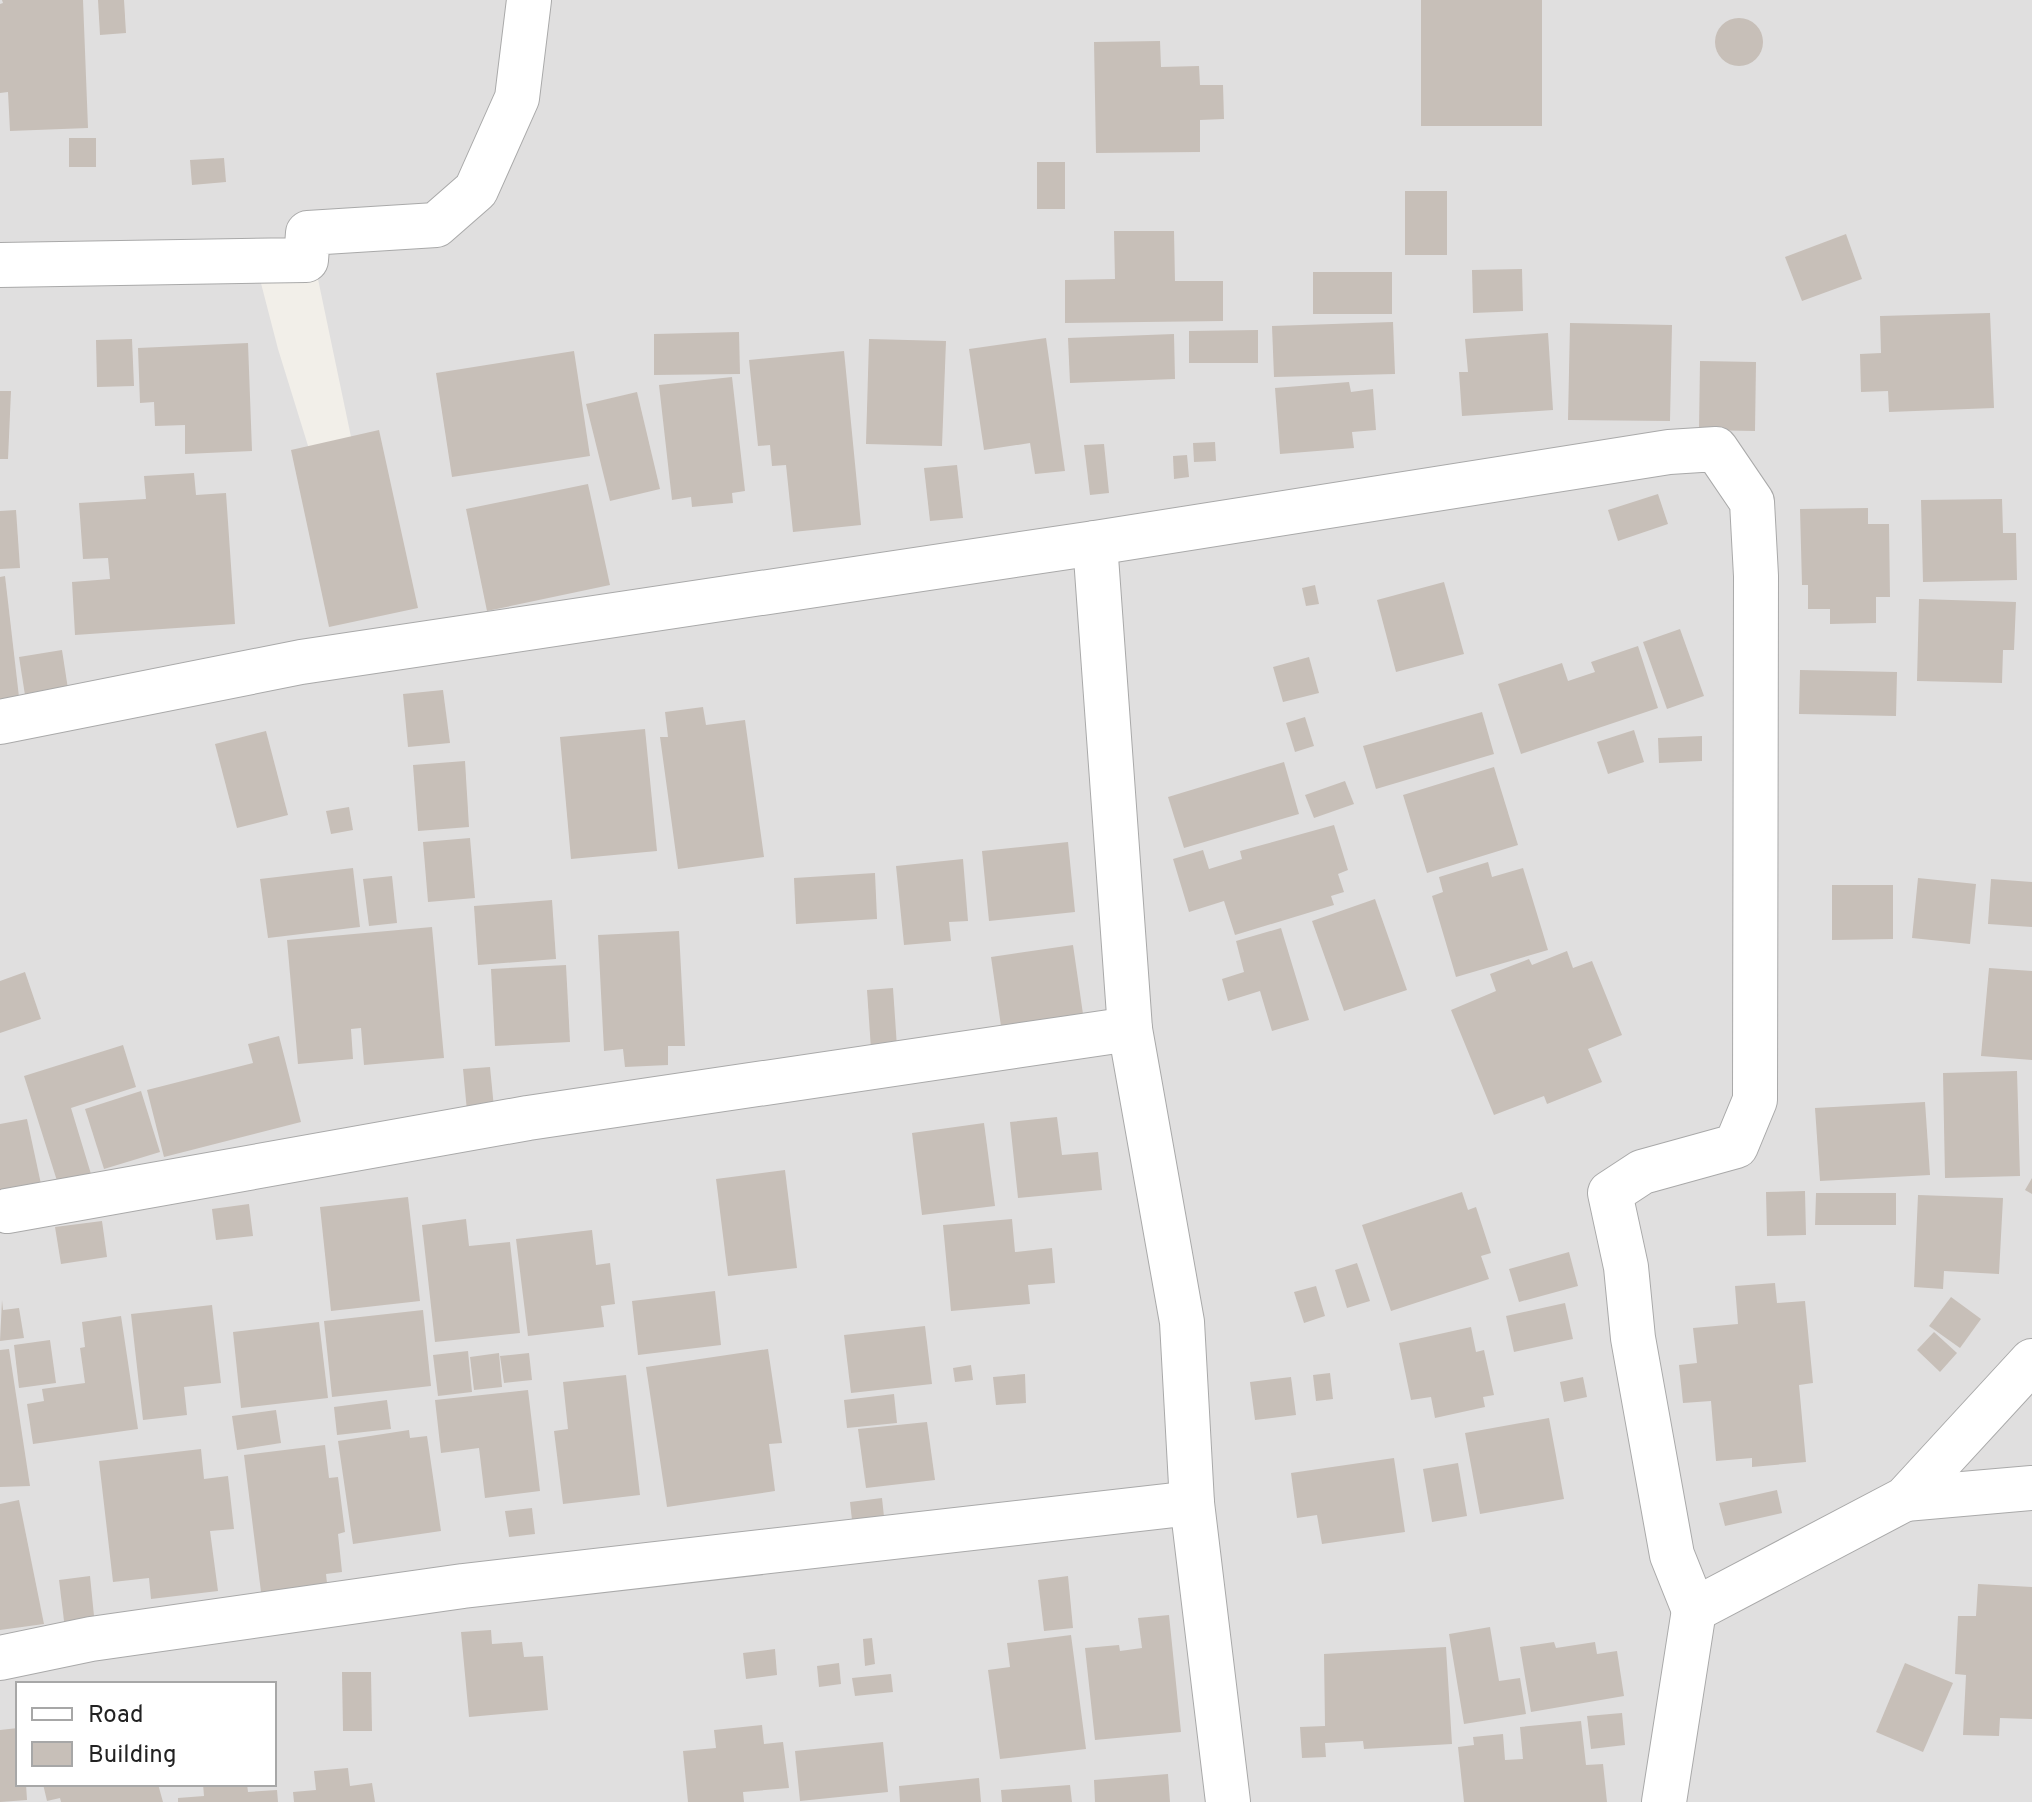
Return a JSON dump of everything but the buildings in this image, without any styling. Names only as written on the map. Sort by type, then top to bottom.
[{"type":"street","points":[[0,265],[306,260],[308,233],[436,225],[476,190],[517,98],[529,0]]},
{"type":"street","points":[[0,722],[301,662],[1095,543],[1669,452],[1716,449],[1752,502],[1757,681],[1755,1100],[1736,1146],[1642,1172],[1610,1193],[1626,1267],[1633,1338],[1672,1555],[1694,1610],[1664,1802]]},
{"type":"street","points":[[1095,543],[1130,1029],[1182,1322],[1192,1503],[1228,1802]]},
{"type":"street","points":[[7,1211],[528,1118],[1130,1029]]},
{"type":"street","points":[[1694,1610],[1905,1499],[2032,1361]]},
{"type":"street","points":[[1905,1499],[2032,1488]]},
{"type":"street","points":[[0,1658],[91,1639],[463,1586],[1192,1503]]},
{"type":"shaded area","points":[[0,0],[2032,0],[2032,1802],[0,1802]],"holes":[[[255,260],[314,260],[386,604],[358,607],[278,349]]]}]
